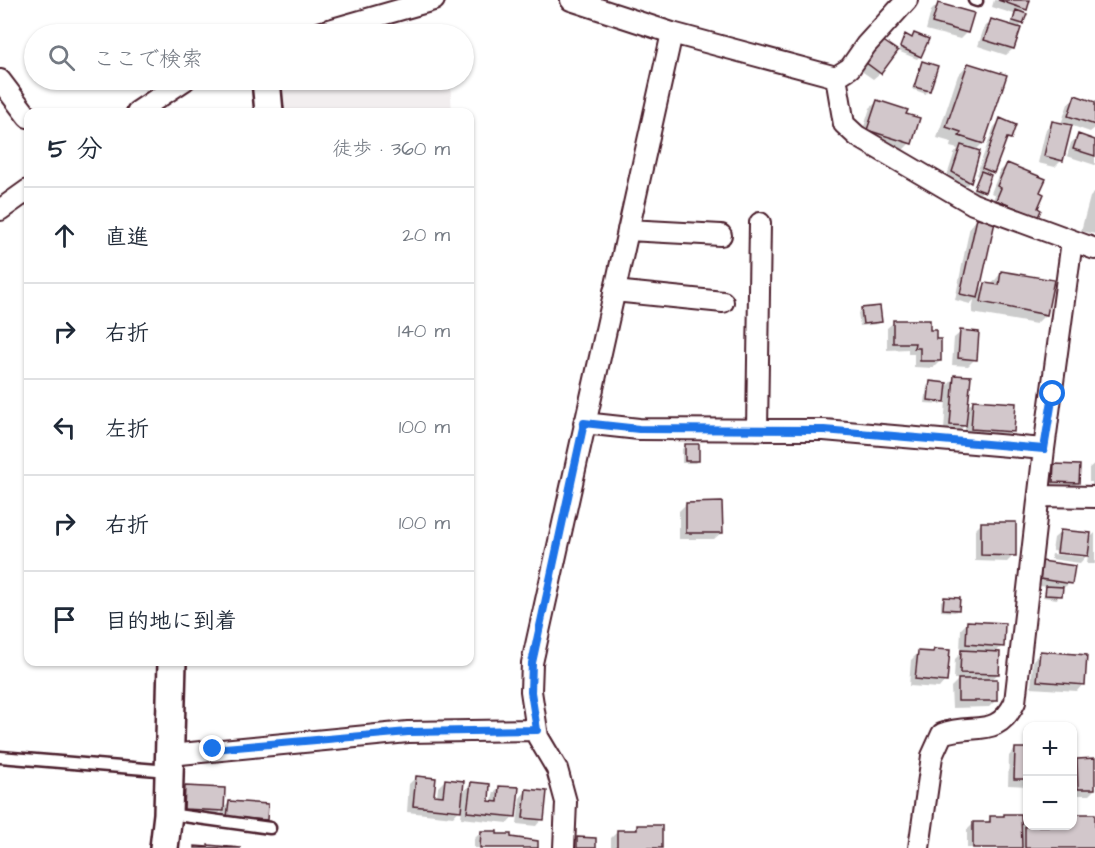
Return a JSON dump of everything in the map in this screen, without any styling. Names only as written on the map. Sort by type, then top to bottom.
[{"type":"street","points":[[350,24],[434,0]]},
{"type":"street","points":[[571,0],[672,33],[836,77],[850,68],[866,45],[907,0]]},
{"type":"street","points":[[564,848],[566,802],[557,769],[538,737],[531,692],[532,663],[672,33]]},
{"type":"street","points":[[836,77],[844,124],[856,136],[973,204],[1095,249]]},
{"type":"street","points":[[0,80],[24,112]]},
{"type":"street","points":[[143,108],[170,90]]},
{"type":"street","points":[[267,90],[269,108]]},
{"type":"street","points":[[0,210],[24,193]]},
{"type":"street","points":[[757,430],[760,223]]},
{"type":"street","points":[[628,230],[721,235]]},
{"type":"street","points":[[919,848],[932,756],[942,735],[954,729],[978,730],[992,725],[1007,718],[1015,702],[1044,449],[1072,241]]},
{"type":"street","points":[[614,291],[723,302]]},
{"type":"street","points":[[584,423],[639,429],[824,430],[1044,449]]},
{"type":"street","points":[[1039,496],[1095,497]]},
{"type":"street","points":[[164,848],[168,814],[169,691],[172,666]]},
{"type":"street","points":[[170,763],[408,732],[537,730]]},
{"type":"lane","points":[[0,757],[170,763]]},
{"type":"lane","points":[[168,814],[270,828]]},
{"type":"shaded area","points":[[276,90],[451,90],[452,108],[278,108]]},
{"type":"building","points":[[998,0],[1030,0],[1027,10]]},
{"type":"building","points":[[938,3],[974,13],[968,33],[932,23]]},
{"type":"building","points":[[1016,10],[1027,14],[1023,24],[1013,21]]},
{"type":"building","points":[[991,19],[1021,28],[1014,49],[984,40]]},
{"type":"building","points":[[914,33],[929,39],[921,57],[900,47],[905,34],[912,38]]},
{"type":"building","points":[[882,40],[898,51],[881,74],[865,62]]},
{"type":"building","points":[[922,61],[938,66],[930,91],[914,87]]},
{"type":"building","points":[[968,63],[1007,75],[984,144],[959,136],[961,132],[946,127]]},
{"type":"building","points":[[1075,95],[1095,102],[1095,125],[1068,116]]},
{"type":"building","points":[[877,100],[908,110],[906,114],[920,118],[912,144],[867,130]]},
{"type":"building","points":[[1000,118],[1016,125],[1011,139],[1007,138],[994,173],[982,168]]},
{"type":"building","points":[[1052,121],[1072,125],[1063,161],[1044,156]]},
{"type":"building","points":[[1078,134],[1095,140],[1095,156],[1073,149]]},
{"type":"building","points":[[961,145],[980,151],[971,183],[952,172]]},
{"type":"building","points":[[1007,163],[1046,179],[1040,192],[1044,194],[1038,208],[1041,210],[1038,217],[996,200],[1001,188],[997,186]]},
{"type":"building","points":[[981,171],[991,175],[985,192],[974,188]]},
{"type":"building","points":[[977,218],[995,222],[978,298],[960,294]]},
{"type":"building","points":[[1001,271],[1054,280],[1047,315],[981,302],[985,283],[999,285]]},
{"type":"building","points":[[880,306],[882,322],[863,324],[861,308]]},
{"type":"building","points":[[893,320],[930,320],[930,330],[936,330],[936,339],[941,339],[941,361],[920,361],[920,348],[914,348],[915,343],[893,343]]},
{"type":"building","points":[[960,330],[979,332],[977,360],[958,358]]},
{"type":"building","points":[[954,375],[971,376],[966,426],[950,425]]},
{"type":"building","points":[[930,381],[947,383],[945,402],[928,400]]},
{"type":"building","points":[[973,400],[1016,403],[1014,432],[971,429]]},
{"type":"building","points":[[685,444],[699,444],[699,461],[685,461]]},
{"type":"building","points":[[1054,464],[1080,465],[1079,483],[1053,482]]},
{"type":"building","points":[[722,502],[723,533],[686,533],[686,503]]},
{"type":"building","points":[[981,522],[1016,522],[1016,556],[981,555]]},
{"type":"building","points":[[1060,530],[1091,533],[1088,556],[1057,553]]},
{"type":"building","points":[[1042,561],[1075,566],[1072,584],[1040,579]]},
{"type":"building","points":[[1046,586],[1063,587],[1062,596],[1045,595]]},
{"type":"building","points":[[944,597],[960,598],[959,610],[943,609]]},
{"type":"building","points":[[967,621],[1005,623],[1004,647],[966,644]]},
{"type":"building","points":[[934,649],[950,650],[947,682],[915,679],[918,651],[933,652]]},
{"type":"building","points":[[961,650],[1000,652],[999,674],[960,673]]},
{"type":"building","points":[[1040,651],[1087,655],[1085,685],[1037,681]]},
{"type":"building","points":[[958,679],[997,679],[997,701],[958,701]]},
{"type":"building","points":[[1015,748],[1023,748],[1023,779],[1014,779]]},
{"type":"building","points":[[1095,758],[1095,789],[1078,789],[1077,759]]},
{"type":"building","points":[[416,776],[436,778],[434,795],[443,796],[445,779],[464,781],[461,811],[413,806]]},
{"type":"building","points":[[471,782],[490,784],[489,801],[498,802],[499,786],[519,787],[516,817],[467,812]]},
{"type":"building","points":[[185,786],[225,788],[224,811],[184,809]]},
{"type":"building","points":[[526,789],[547,791],[544,820],[523,818]]},
{"type":"building","points":[[229,801],[268,804],[267,820],[227,817]]},
{"type":"building","points":[[1004,814],[1021,814],[1022,848],[973,848],[973,822],[990,822],[990,816],[1004,816]]},
{"type":"building","points":[[1077,814],[1095,814],[1095,848],[1025,848],[1025,830],[1077,830]]},
{"type":"building","points":[[637,825],[662,825],[662,848],[617,848],[617,830],[637,830]]},
{"type":"building","points":[[481,831],[497,831],[497,834],[511,834],[511,837],[538,841],[538,848],[480,848]]},
{"type":"building","points":[[577,837],[596,838],[596,848],[577,848]]},
{"type":"building","points":[[208,845],[241,848],[195,848],[195,846],[208,847]]},
{"type":"route","points":[[213,749],[408,732],[464,729],[537,730],[531,692],[532,663],[584,423],[639,429],[824,430],[1044,449],[1053,394]]}]
